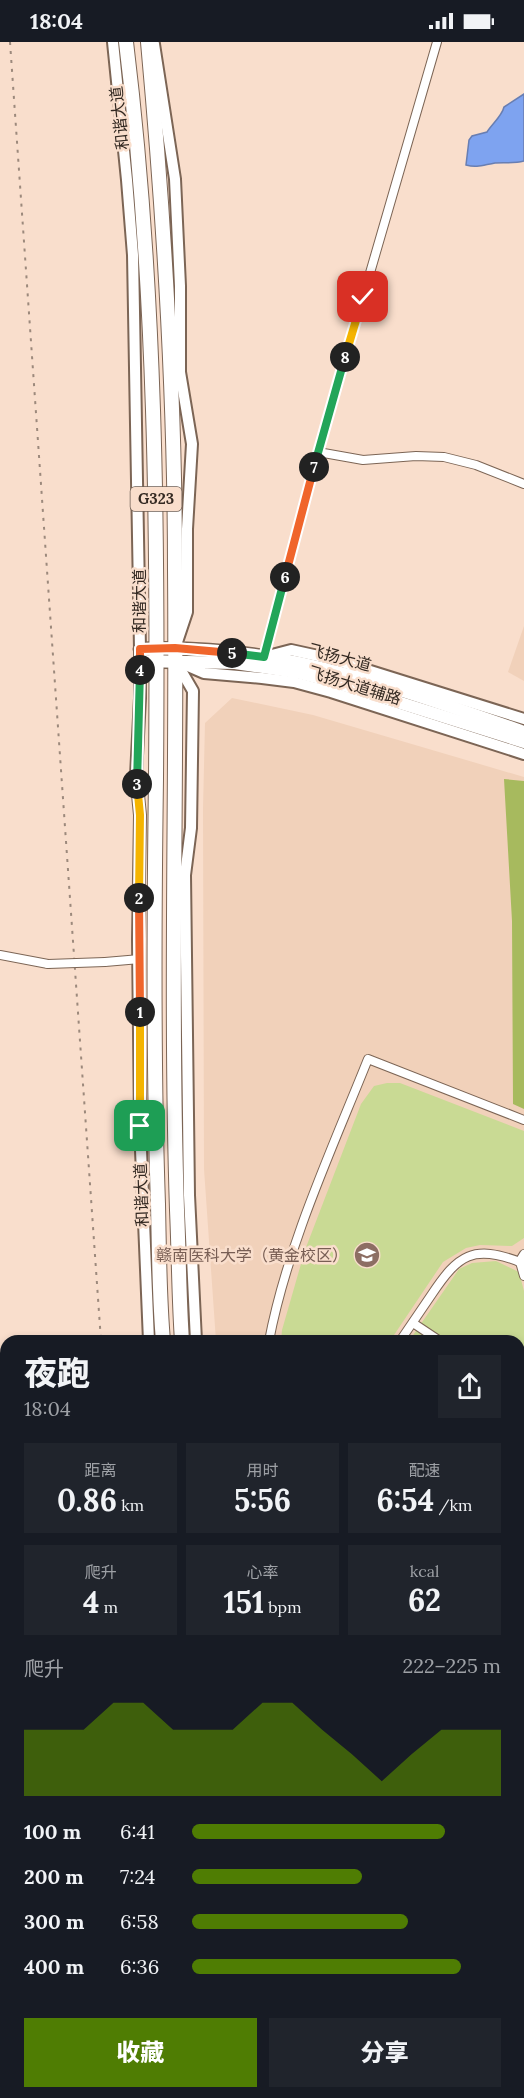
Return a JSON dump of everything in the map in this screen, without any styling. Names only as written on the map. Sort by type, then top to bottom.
[{"type":"highway","name":"和谐大道","points":[[126,42],[138,137],[155,429],[153,958],[155,1127],[163,1335]]},
{"type":"highway","name":"G323","points":[[148,42],[157,135],[166,295],[176,569],[174,1123],[182,1335]]},
{"type":"main road","name":"飞扬大道","points":[[175,654],[296,672],[524,742]]},
{"type":"main road","name":"飞扬大道","points":[[140,655],[264,657],[337,672],[524,732]]},
{"type":"street","points":[[112,42],[133,255],[140,655],[136,775],[140,815],[138,939],[140,1126],[149,1335]]},
{"type":"street","points":[[153,42],[175,178],[180,286],[180,372],[192,444],[187,529],[187,612],[175,654],[193,691],[191,828],[185,875],[189,1195],[196,1335]]},
{"type":"street","points":[[264,657],[318,452],[437,42]]},
{"type":"street","points":[[318,452],[363,460],[416,456],[444,457],[477,465],[524,484]]},
{"type":"street","name":"飞扬大道辅路","points":[[264,657],[291,650],[332,659],[524,719]]},
{"type":"street","name":"飞扬大道辅路","points":[[175,654],[204,673],[234,674],[294,682],[524,754]]},
{"type":"street","points":[[193,691],[204,673]]},
{"type":"street","points":[[0,955],[48,964],[140,959]]},
{"type":"street","points":[[270,1335],[275,1308],[295,1245],[368,1059],[524,1120]]},
{"type":"street","points":[[404,1335],[447,1270],[465,1257],[497,1254],[519,1262]]},
{"type":"street","points":[[519,1262],[524,1254]]},
{"type":"street","points":[[519,1262],[524,1276]]},
{"type":"street","points":[[413,1323],[431,1335]]},
{"type":"shaded area","points":[[524,626],[524,681],[508,672]]},
{"type":"shaded area","name":"赣南医科大学（黄金校区）","points":[[232,698],[313,715],[524,777],[524,1335],[216,1335],[204,1169],[203,809],[205,723]]},
{"type":"green space","points":[[504,779],[524,781],[524,1109],[513,1104],[512,921]]},
{"type":"green space","points":[[400,1083],[524,1131],[524,1238],[512,1246],[480,1245],[466,1248],[443,1262],[394,1335],[282,1335],[305,1250],[361,1104],[374,1086]]},
{"type":"green space","points":[[496,1261],[519,1272],[524,1291],[524,1335],[413,1335],[459,1269],[472,1263]]},
{"type":"water","points":[[524,94],[524,161],[466,165],[469,140],[472,136],[487,132],[504,107]]},
{"type":"railway","points":[[10,42],[101,1335]]},
{"type":"place","name":"赣南医科大学（黄金校区）","points":[[367,1255]]},
{"type":"route","points":[[140,1126],[138,939],[140,815],[136,775],[140,649],[175,648],[264,657],[318,452],[363,297]]}]
